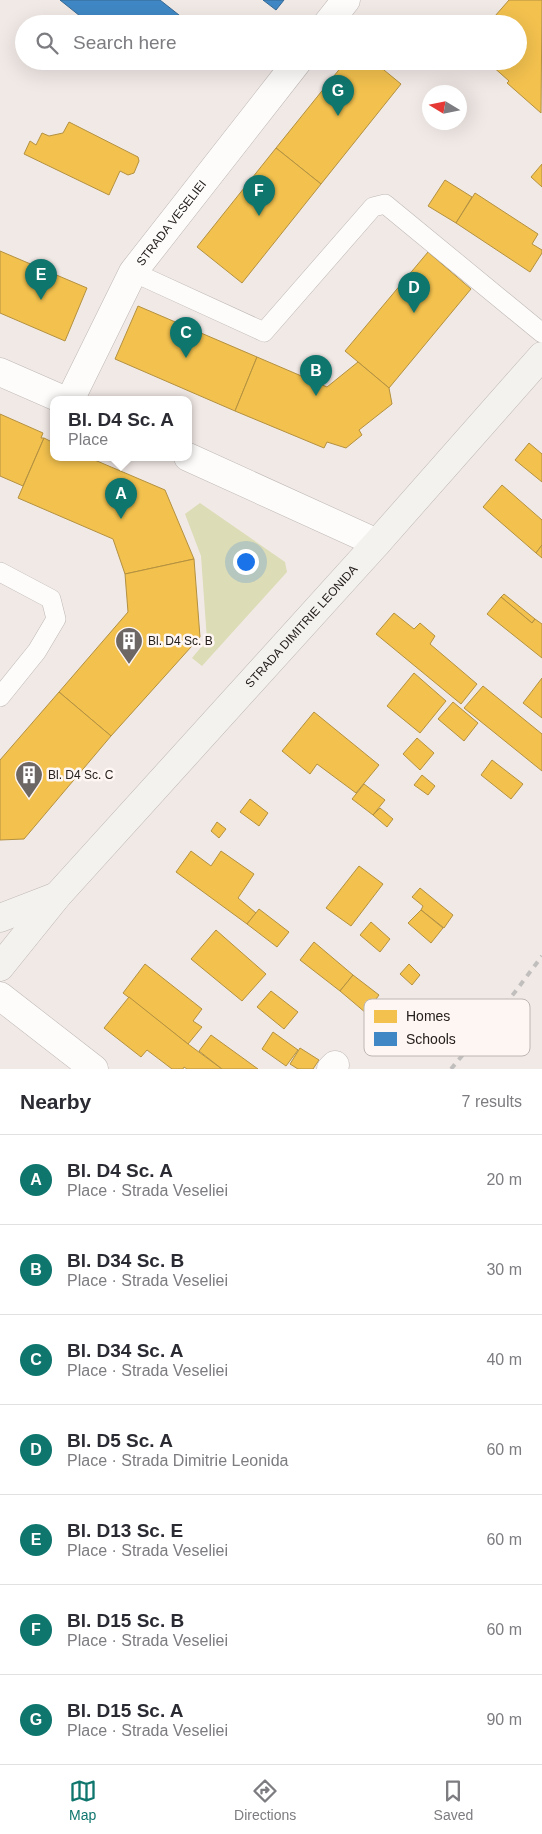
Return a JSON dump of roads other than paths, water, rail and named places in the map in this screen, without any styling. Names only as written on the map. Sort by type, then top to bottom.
[{"type":"main road","name":"STRADA DIMITRIE LEONIDA","points":[[0,967],[58,895],[377,543],[542,356]]},
{"type":"main road","name":"STRADA DIMITRIE LEONIDA","points":[[0,918],[58,895]]},
{"type":"street","points":[[334,15],[346,0]]},
{"type":"street","name":"STRADA VESELIEI","points":[[72,396],[133,272],[291,70]]},
{"type":"street","points":[[0,372],[55,396]]},
{"type":"street","points":[[192,459],[377,543]]},
{"type":"street","points":[[0,996],[94,1069]]},
{"type":"lane","points":[[133,272],[264,332],[373,207],[385,204],[542,333]]},
{"type":"lane","points":[[0,572],[51,599],[56,619],[38,651],[0,697]]},
{"type":"railway","points":[[509,999],[542,956]]},
{"type":"railway","points":[[451,1069],[462,1056]]},
{"type":"place","name":"Bl. D15 Sc. A","points":[[338,116]]},
{"type":"place","name":"Bl. D15 Sc. B","points":[[259,216]]},
{"type":"place","name":"Bl. D13 Sc. E","points":[[41,300]]},
{"type":"place","name":"Bl. D5 Sc. A","points":[[414,313]]},
{"type":"place","name":"Bl. D34 Sc. A","points":[[186,358]]},
{"type":"place","name":"Bl. D34 Sc. B","points":[[316,396]]},
{"type":"place","name":"Bl. D4 Sc. A","points":[[121,519]]},
{"type":"place","name":"Bl. D4 Sc. B","points":[[129,665]]},
{"type":"place","name":"Bl. D4 Sc. C","points":[[29,799]]}]
